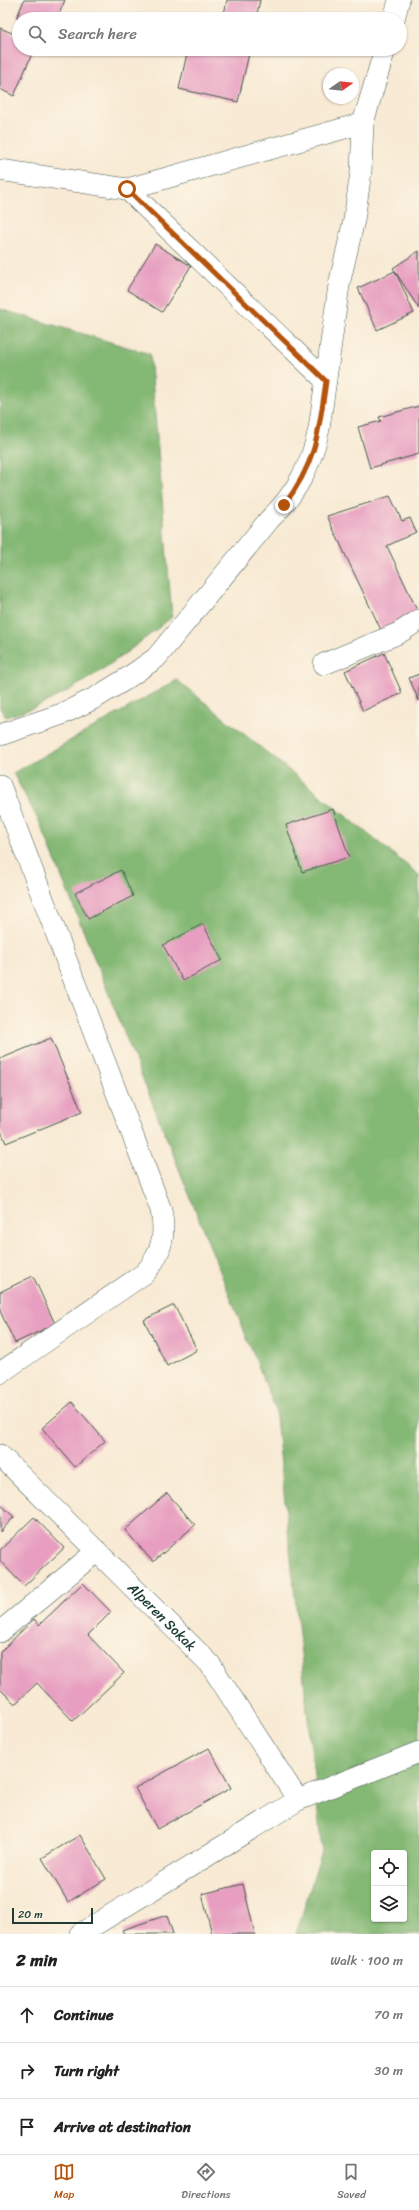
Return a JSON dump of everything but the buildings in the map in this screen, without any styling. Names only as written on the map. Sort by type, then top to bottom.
[{"type":"street","points":[[396,12],[399,0]]},
{"type":"street","points":[[0,735],[23,729],[82,704],[126,679],[156,658],[296,489],[314,451],[326,381],[339,285],[355,213],[361,172],[364,123],[383,56]]},
{"type":"street","points":[[0,170],[127,189],[364,123]]},
{"type":"street","points":[[127,189],[326,381]]},
{"type":"street","points":[[324,664],[399,633],[419,620]]},
{"type":"street","points":[[0,785],[158,1202],[164,1224],[160,1252],[145,1273],[0,1373]]},
{"type":"street","name":"Alperen Sokak","points":[[0,1455],[210,1664],[298,1800]]},
{"type":"street","points":[[0,1632],[97,1551]]},
{"type":"street","points":[[80,1934],[298,1800],[419,1752]]},
{"type":"green space","points":[[0,309],[150,354],[172,617],[115,661],[72,689],[28,710],[6,717],[0,708]]},
{"type":"green space","points":[[177,680],[419,875],[419,1934],[296,1934],[322,1851],[275,1408],[40,823],[13,773]]},
{"type":"route","points":[[127,189],[326,381],[319,429],[314,451],[306,471],[296,489],[284,505]]}]
